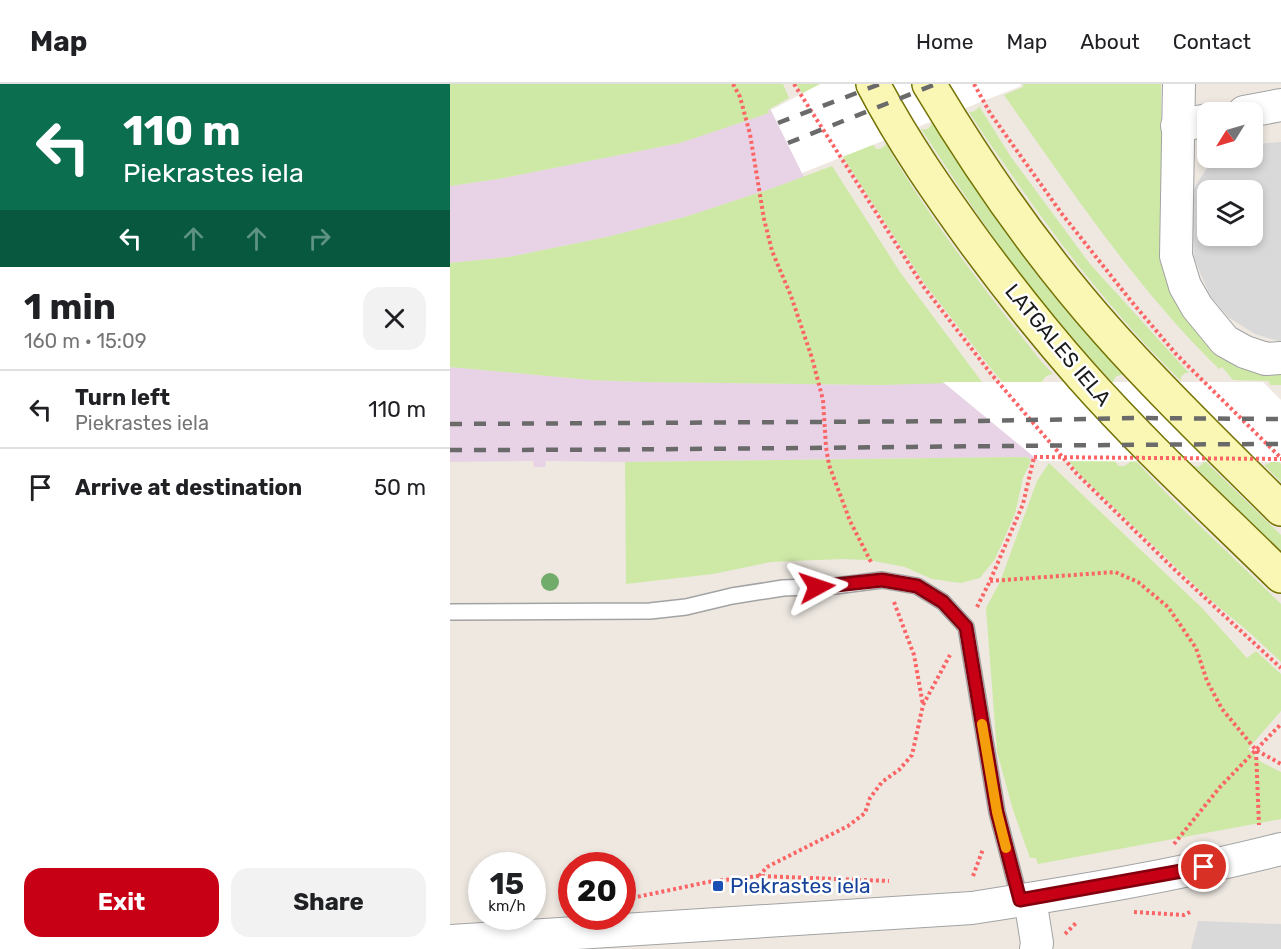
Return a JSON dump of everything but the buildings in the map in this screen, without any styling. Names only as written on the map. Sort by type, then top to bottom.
[{"type":"street","name":"LATGALES IELA","points":[[873,84],[944,201],[1043,331],[1131,428],[1281,576]]},
{"type":"street","points":[[930,84],[981,165],[1069,287],[1153,381],[1281,509]]},
{"type":"street","points":[[1179,84],[1176,256],[1185,286],[1197,308],[1225,341],[1245,352],[1266,358],[1281,358]]},
{"type":"street","points":[[1263,108],[1281,105]]},
{"type":"street","points":[[1177,126],[1197,122]]},
{"type":"street","points":[[450,941],[544,942],[972,908],[1021,890],[1180,872],[1270,839]]},
{"type":"street","points":[[1021,890],[1037,943],[1036,949]]},
{"type":"lane","points":[[450,612],[650,611],[686,607],[732,596],[783,588],[835,586],[882,580],[917,586],[943,602],[966,627],[997,812],[1021,890]]},
{"type":"path","points":[[734,84],[750,134],[764,219],[772,250],[791,296],[812,358],[823,400],[829,465],[850,521],[868,558],[896,605],[914,655],[923,705]]},
{"type":"path","points":[[794,84],[923,286],[992,375],[1077,474],[1177,572],[1281,668]]},
{"type":"path","points":[[974,84],[990,113],[1062,214],[1131,302],[1176,354],[1281,458]]},
{"type":"path","points":[[759,876],[767,867],[848,826],[865,813],[870,798],[882,782],[899,770],[912,755],[923,705],[990,581],[1023,504],[1034,457],[1281,458]]},
{"type":"path","points":[[990,581],[1115,572],[1138,582],[1168,607],[1196,648],[1207,681],[1222,709],[1256,750],[1281,764]]},
{"type":"path","points":[[1184,842],[1173,844],[1220,787],[1281,723]]},
{"type":"path","points":[[1256,750],[1270,839]]},
{"type":"path","points":[[636,897],[708,882],[759,876],[894,882]]},
{"type":"path","points":[[967,877],[1021,890]]},
{"type":"path","points":[[1131,912],[1184,915],[1190,912]]},
{"type":"shaded area","points":[[770,109],[804,177],[685,217],[607,237],[509,257],[450,263],[450,186],[498,179],[680,143],[769,113]]},
{"type":"shaded area","points":[[1281,142],[1281,342],[1255,334],[1228,317],[1210,296],[1194,258],[1192,192],[1197,184],[1197,246],[1263,246],[1263,180],[1199,180],[1207,168],[1263,168],[1263,143]]},
{"type":"shaded area","points":[[450,367],[591,380],[643,382],[882,385],[943,382],[1039,461],[1031,461],[1028,457],[546,461],[545,467],[534,467],[533,461],[450,462]]},
{"type":"shaded area","points":[[1198,921],[1281,924],[1281,949],[1191,949]]},
{"type":"green space","points":[[450,84],[783,84],[789,98],[768,110],[769,113],[680,143],[498,179],[450,186]]},
{"type":"green space","points":[[796,84],[838,84],[876,149],[886,144],[921,201],[960,256],[1053,374],[1046,377],[1042,384],[1119,466],[1125,466],[1130,462],[1131,456],[1281,604],[1281,662],[1207,597],[1083,478],[993,371],[924,283]]},
{"type":"green space","points":[[1023,84],[1161,84],[1162,256],[1168,282],[1281,371],[1281,385],[1270,385],[1269,381],[1233,380],[1222,367],[1219,369],[1160,305],[1106,237],[1004,95],[1023,87]]},
{"type":"green space","points":[[979,106],[1011,157],[1090,264],[1189,373],[1181,377],[1181,381],[1118,313],[1041,216],[969,112]]},
{"type":"green space","points":[[932,123],[1010,239],[1043,283],[1123,375],[1116,377],[1113,383],[1041,300],[991,233],[921,129],[928,129]]},
{"type":"green space","points":[[832,166],[900,272],[982,382],[882,385],[643,382],[591,380],[450,367],[450,263],[509,257],[607,237],[685,217]]},
{"type":"green space","points":[[1028,457],[1031,461],[1023,478],[1015,514],[995,559],[980,578],[961,583],[932,579],[905,567],[869,560],[842,559],[771,562],[713,574],[626,584],[625,462]]},
{"type":"green space","points":[[1273,457],[1281,464],[1281,482],[1264,465],[1268,464]]},
{"type":"green space","points":[[1204,460],[1281,535],[1281,551],[1194,466],[1199,467]]},
{"type":"green space","points":[[1049,463],[1202,608],[1247,658],[1256,651],[1281,674],[1281,711],[1248,749],[1261,762],[1281,772],[1281,819],[1038,864],[1036,858],[1030,858],[1013,810],[997,752],[986,608],[1000,582],[1037,481]]},
{"type":"pier","points":[[820,84],[1020,84],[1021,86],[802,173],[771,110]]},
{"type":"pier","points":[[943,382],[1263,382],[1281,400],[1281,462],[1039,461]]},
{"type":"railway","points":[[778,123],[880,84]]},
{"type":"railway","points":[[788,143],[936,84]]},
{"type":"railway","points":[[450,424],[1133,418],[1281,419]]},
{"type":"railway","points":[[450,450],[1281,444]]},
{"type":"slow traffic","points":[[982,724],[997,812],[1006,848]]},
{"type":"place","name":"Piekrastes iela","points":[[718,886]]},
{"type":"route","points":[[817,587],[882,580],[917,586],[943,602],[966,627],[997,812],[1020,900],[1204,867]]}]
